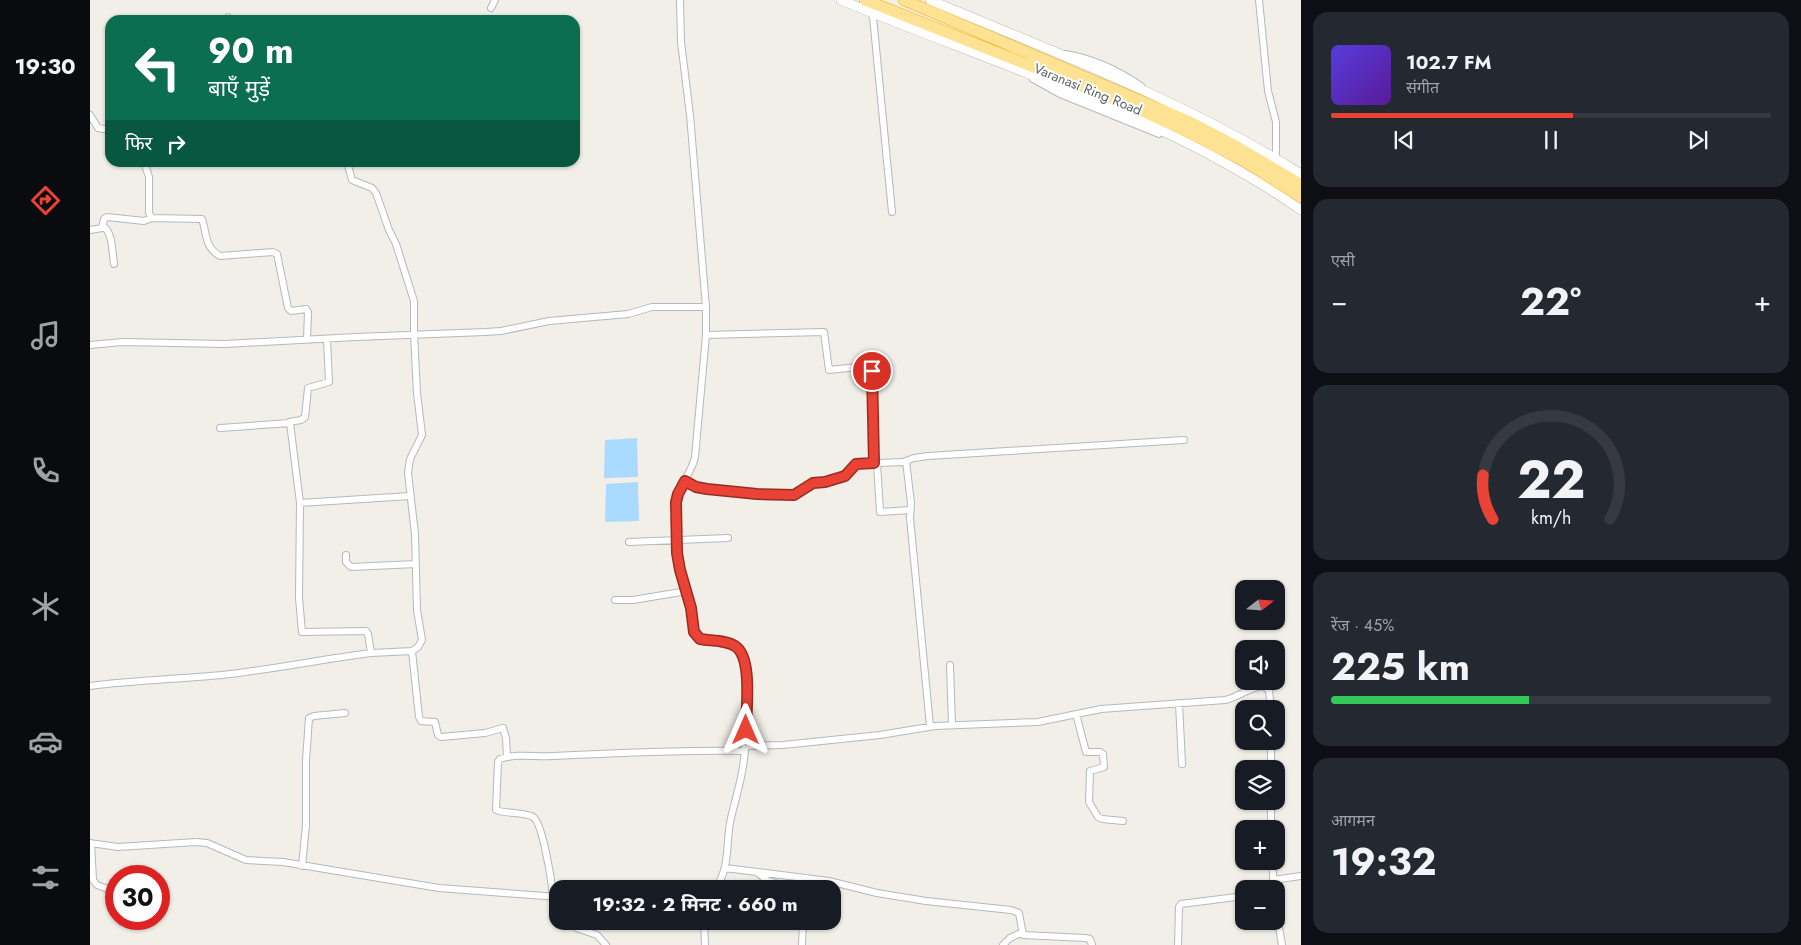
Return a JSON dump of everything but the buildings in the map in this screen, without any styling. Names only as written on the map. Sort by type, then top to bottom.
[{"type":"highway","name":"Varanasi Ring Road","points":[[866,0],[1139,109],[1229,153],[1301,197]]},
{"type":"highway","points":[[904,0],[1192,123],[1232,144],[1301,185]]},
{"type":"street","points":[[491,8],[495,0]]},
{"type":"street","points":[[680,0],[682,42],[706,307],[706,335],[696,457],[676,502],[679,564],[687,591],[696,636],[700,639],[730,643],[741,652],[745,660],[746,748],[730,825],[722,880]]},
{"type":"street","points":[[841,0],[1017,70],[1170,134],[1270,188],[1301,210]]},
{"type":"street","points":[[930,0],[1153,94],[1276,158],[1301,174]]},
{"type":"street","points":[[1259,0],[1268,91],[1276,122],[1276,158]]},
{"type":"street","points":[[870,12],[873,17],[892,212]]},
{"type":"street","points":[[90,115],[98,128],[105,129]]},
{"type":"street","points":[[146,167],[148,172],[149,213],[152,218]]},
{"type":"street","points":[[90,686],[128,681],[154,681],[233,673],[371,653],[412,650],[418,647],[422,640],[417,610],[416,564],[408,466],[422,435],[412,295],[376,193],[372,188],[352,180],[348,167]]},
{"type":"street","points":[[90,230],[99,229],[103,226],[104,219],[107,217],[144,221],[152,218],[202,219],[206,241],[210,248],[220,256],[276,252],[279,257],[289,310],[306,309],[308,312],[307,340]]},
{"type":"street","points":[[103,226],[109,236],[114,264]]},
{"type":"street","points":[[90,345],[122,342],[225,344],[501,331],[549,321],[628,314],[652,307],[706,307]]},
{"type":"street","points":[[706,335],[757,335],[822,331],[825,334],[829,370],[870,367],[872,371],[875,463],[880,512],[910,510]]},
{"type":"street","points":[[220,428],[289,422],[301,420],[305,417],[308,388],[329,382],[326,339]]},
{"type":"street","points":[[289,422],[300,503],[299,598],[302,632],[366,631],[371,653]]},
{"type":"street","points":[[685,481],[696,487],[707,489],[757,494],[794,495],[813,483],[825,482],[845,476],[856,464],[906,461],[928,456],[1184,440]]},
{"type":"street","points":[[906,461],[930,726]]},
{"type":"street","points":[[300,503],[410,496]]},
{"type":"street","points":[[629,542],[728,538]]},
{"type":"street","points":[[346,555],[346,562],[351,567],[416,564]]},
{"type":"street","points":[[615,600],[633,600],[687,591]]},
{"type":"street","points":[[412,650],[419,719],[436,722],[438,735],[441,737],[503,728],[507,757]]},
{"type":"street","points":[[950,665],[952,725]]},
{"type":"street","points":[[552,880],[537,821],[531,816],[496,810],[498,762],[500,759],[507,757],[550,757],[746,748],[880,734],[930,726],[1038,722],[1101,709],[1225,700],[1233,698],[1249,689],[1264,686],[1268,691],[1270,700]]},
{"type":"street","points":[[1180,703],[1182,764]]},
{"type":"street","points":[[302,866],[306,826],[306,760],[309,718],[345,713]]},
{"type":"street","points":[[1076,714],[1086,752],[1103,754],[1104,767],[1092,770],[1089,774],[1088,796],[1091,806],[1102,818],[1123,821]]},
{"type":"street","points":[[105,888],[97,885],[93,880],[90,843],[118,847],[202,842],[246,860],[302,866],[439,888],[549,897]]},
{"type":"street","points":[[725,868],[850,885],[901,898],[1016,911],[1020,916],[1021,933]]},
{"type":"street","points":[[1272,870],[1273,880],[1301,876]]},
{"type":"street","points":[[758,873],[767,880]]},
{"type":"street","points":[[1178,945],[1179,907],[1181,904],[1235,897]]},
{"type":"street","points":[[582,930],[597,935],[606,945]]},
{"type":"street","points":[[704,930],[705,945]]},
{"type":"street","points":[[802,945],[803,930]]},
{"type":"street","points":[[1279,930],[1282,945]]},
{"type":"street","points":[[1003,945],[1010,938],[1021,933],[1026,935],[1085,938],[1090,939],[1092,945]]},
{"type":"water","points":[[637,438],[638,477],[604,478],[605,440]]},
{"type":"water","points":[[638,482],[639,521],[605,522],[606,484]]},
{"type":"route","points":[[746,730],[746,668],[741,652],[730,643],[700,639],[694,632],[691,608],[677,553],[675,510],[678,494],[685,481],[696,487],[707,489],[757,494],[794,495],[813,483],[825,482],[845,476],[856,464],[874,463],[872,371]]}]
